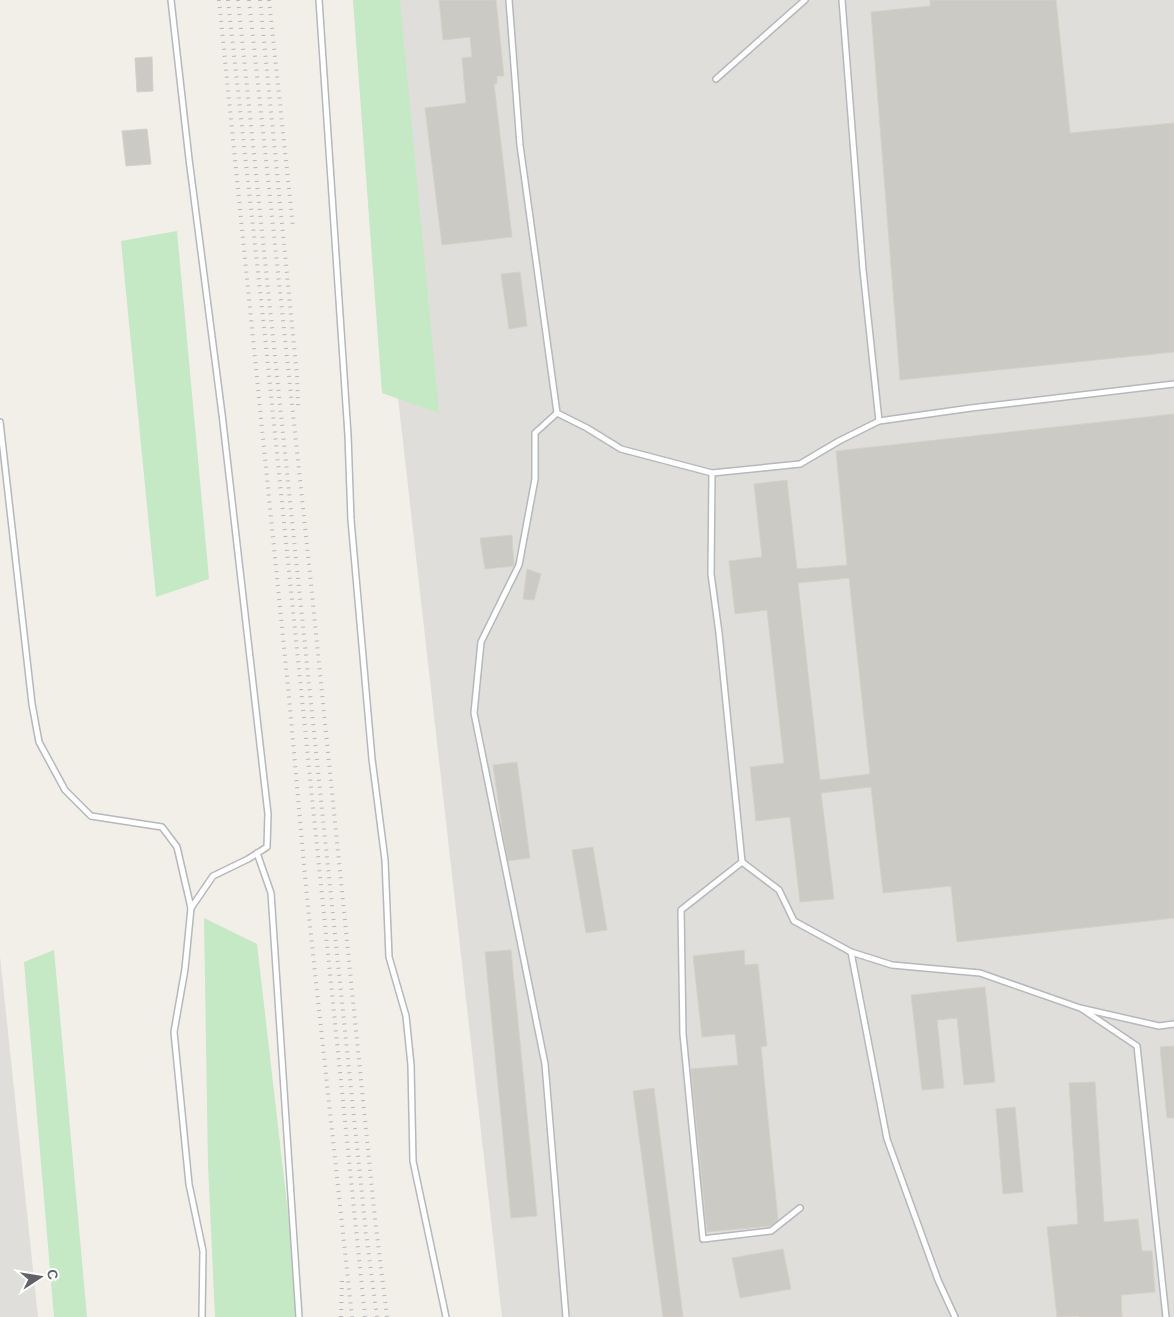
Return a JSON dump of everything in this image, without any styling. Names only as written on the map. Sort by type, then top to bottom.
[{"type":"lane","points":[[172,0],[189,159],[222,414],[268,814],[266,847],[213,876],[191,908]]},
{"type":"lane","points":[[319,0],[348,435],[351,520],[372,759],[385,860],[389,957],[406,1016],[411,1065],[413,1161],[446,1317]]},
{"type":"lane","points":[[509,0],[520,145],[557,413]]},
{"type":"lane","points":[[716,79],[806,0]]},
{"type":"lane","points":[[842,0],[863,270],[879,421]]},
{"type":"lane","points":[[557,413],[621,449],[712,473],[800,464],[879,421],[1174,384]]},
{"type":"lane","points":[[557,413],[535,433],[535,479],[518,565],[481,642],[474,713],[545,1064],[566,1317]]},
{"type":"lane","points":[[0,422],[32,704],[39,742],[65,790],[91,816],[162,827],[177,847],[191,908],[185,969],[174,1032],[189,1184],[203,1251],[202,1317]]},
{"type":"lane","points":[[712,473],[711,574],[719,633],[742,862],[780,890],[794,920],[852,952],[892,965],[980,973],[1080,1008],[1159,1026],[1174,1024]]},
{"type":"lane","points":[[257,853],[271,893],[299,1317]]},
{"type":"lane","points":[[742,862],[681,910],[683,1034],[703,1239],[771,1231],[800,1208]]},
{"type":"lane","points":[[852,952],[887,1140],[938,1280],[955,1317]]},
{"type":"lane","points":[[1080,1008],[1137,1046],[1166,1317]]},
{"type":"shaded area","points":[[353,0],[1174,0],[1174,1317],[502,1317]]},
{"type":"shaded area","points":[[0,956],[38,1317],[0,1317]]},
{"type":"green space","points":[[353,0],[400,0],[439,413],[382,393]]},
{"type":"green space","points":[[177,231],[209,579],[156,597],[121,241]]},
{"type":"green space","points":[[204,918],[257,944],[300,1317],[215,1317],[208,1165]]},
{"type":"green space","points":[[54,950],[87,1317],[54,1317],[24,962]]},
{"type":"building","points":[[439,0],[496,0],[504,76],[497,76],[497,84],[494,84],[512,237],[442,245],[425,108],[466,103],[462,58],[472,57],[470,37],[443,40]]},
{"type":"building","points":[[930,0],[1056,0],[1070,133],[1174,123],[1174,352],[900,380],[871,12],[930,6]]},
{"type":"building","points":[[152,57],[153,91],[137,92],[135,58]]},
{"type":"building","points":[[147,129],[151,164],[126,166],[122,131]]},
{"type":"building","points":[[520,272],[527,326],[509,329],[501,274]]},
{"type":"building","points":[[1174,414],[1174,918],[957,942],[951,886],[883,893],[871,787],[821,793],[834,899],[800,902],[790,817],[756,821],[750,767],[784,763],[767,610],[735,614],[729,561],[762,557],[754,484],[787,480],[797,569],[847,565],[836,451]],"holes":[[[849,578],[870,774],[820,780],[798,583]]]},
{"type":"building","points":[[512,535],[514,566],[485,569],[480,538]]},
{"type":"building","points":[[527,569],[541,574],[534,600],[523,599]]},
{"type":"building","points":[[517,762],[530,858],[508,861],[493,765]]},
{"type":"building","points":[[593,847],[607,930],[586,933],[572,850]]},
{"type":"building","points":[[511,950],[537,1216],[511,1218],[485,952]]},
{"type":"building","points":[[744,950],[745,965],[758,964],[767,1046],[761,1047],[778,1220],[771,1226],[707,1232],[691,1069],[738,1065],[735,1034],[702,1037],[693,956]]},
{"type":"building","points":[[985,987],[995,1082],[964,1085],[957,1018],[937,1020],[944,1088],[922,1090],[911,995]]},
{"type":"building","points":[[1174,1046],[1174,1118],[1167,1118],[1160,1047]]},
{"type":"building","points":[[1095,1082],[1104,1222],[1138,1219],[1142,1251],[1152,1251],[1155,1292],[1121,1295],[1122,1317],[1057,1317],[1047,1227],[1078,1224],[1069,1083]]},
{"type":"building","points":[[654,1088],[683,1317],[663,1317],[633,1091]]},
{"type":"building","points":[[1015,1107],[1023,1192],[1003,1194],[996,1109]]},
{"type":"building","points":[[783,1249],[791,1289],[740,1298],[732,1258]]},
{"type":"railway","points":[[219,0],[289,697],[307,898],[352,1317]]},
{"type":"railway","points":[[228,0],[265,336],[365,1317]]},
{"type":"railway","points":[[238,0],[366,1233],[377,1317]]},
{"type":"railway","points":[[249,0],[310,574],[375,1219],[387,1317]]},
{"type":"railway","points":[[260,0],[297,376],[298,407]]},
{"type":"railway","points":[[269,0],[293,227]]},
{"type":"railway","points":[[341,1317],[342,1281]]}]
